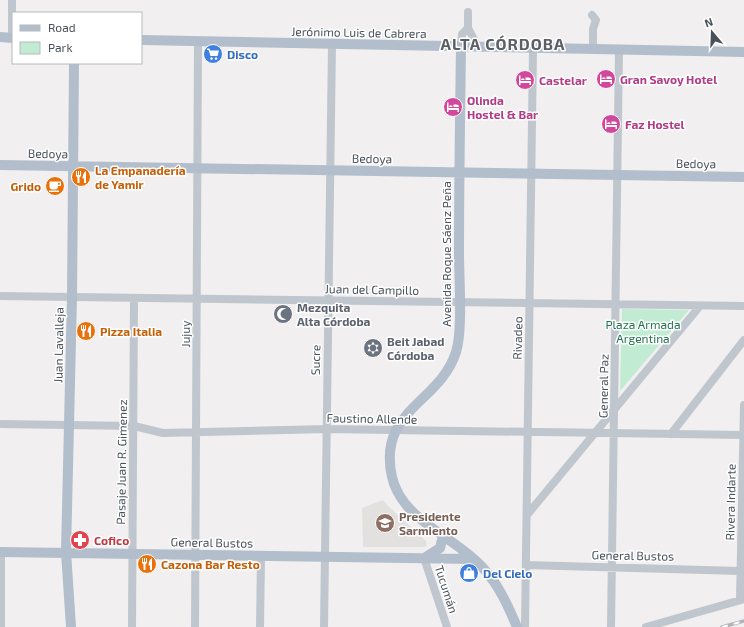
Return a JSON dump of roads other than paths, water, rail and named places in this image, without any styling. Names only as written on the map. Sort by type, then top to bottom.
[{"type":"main road","points":[[0,37],[12,38]]},
{"type":"main road","name":"Jerónimo Luis de Cabrera","points":[[142,40],[461,48],[478,47],[744,52]]},
{"type":"main road","name":"Avenida Roque Sáenz Peña","points":[[461,48],[458,344],[452,362],[434,386],[409,410],[395,430],[390,448],[390,464],[392,478],[397,492],[408,506],[423,520],[474,559],[493,579],[518,627]]},
{"type":"main road","name":"Juan Lavalleja","points":[[71,627],[66,552],[72,297],[74,64]]},
{"type":"main road","name":"Bedoya","points":[[0,165],[744,177]]},
{"type":"main road","points":[[424,558],[440,548],[443,536]]},
{"type":"main road","name":"General Bustos","points":[[1,552],[474,559]]},
{"type":"street","points":[[12,0],[12,38]]},
{"type":"street","points":[[468,12],[468,28],[478,47]]},
{"type":"street","points":[[592,15],[596,20],[592,29],[593,49]]},
{"type":"street","points":[[461,48],[462,34],[468,28]]},
{"type":"street","name":"Jujuy","points":[[195,627],[198,42]]},
{"type":"street","name":"Sucre","points":[[324,627],[329,170],[332,45]]},
{"type":"street","name":"Rivadeo","points":[[525,627],[533,48]]},
{"type":"street","name":"General Paz","points":[[611,627],[619,50]]},
{"type":"street","name":"Juan del Campillo","points":[[0,296],[744,306]]},
{"type":"street","name":"Pasaje Juan R. Gimenez","points":[[132,627],[134,298]]},
{"type":"street","points":[[527,516],[700,306]]},
{"type":"street","points":[[671,434],[744,340]]},
{"type":"street","name":"Rivera Indarte","points":[[742,599],[740,570],[744,405]]},
{"type":"street","name":"Faustino Allende","points":[[0,424],[134,426],[163,433],[326,429],[744,435]]},
{"type":"street","points":[[1,552],[1,627]]},
{"type":"street","points":[[260,627],[261,556]]},
{"type":"street","name":"Tucumán","points":[[424,558],[447,627]]},
{"type":"street","name":"General Bustos","points":[[526,565],[740,570]]},
{"type":"street","points":[[646,627],[742,599]]},
{"type":"street","points":[[509,608],[518,609],[525,601]]},
{"type":"railway","points":[[722,627],[744,621]]},
{"type":"place","name":"Disco","points":[[213,54]]},
{"type":"place","name":"Gran Savoy Hotel","points":[[606,79]]},
{"type":"place","name":"Castelar","points":[[525,80]]},
{"type":"place","name":"Olinda Hostel & Bar","points":[[453,107]]},
{"type":"place","name":"Faz Hostel","points":[[611,124]]},
{"type":"place","name":"La Empanadería de Yamir","points":[[81,177]]},
{"type":"place","name":"Grido","points":[[55,186]]},
{"type":"place","name":"Mezquita Alta Córdoba","points":[[283,314]]},
{"type":"place","name":"Pizza Italia","points":[[86,331]]},
{"type":"place","name":"Beit Jabad Córdoba","points":[[373,348]]},
{"type":"place","name":"Presidente Sarmiento","points":[[385,523]]},
{"type":"place","name":"Cofico","points":[[80,540]]},
{"type":"place","name":"Cazona Bar Resto","points":[[147,564]]},
{"type":"place","name":"Del Cielo","points":[[469,573]]},
{"type":"district","name":"ALTA CÓRDOBA","points":[[503,43]]},
{"type":"park label","name":"Plaza Armada Argentina","points":[[643,331]]}]
